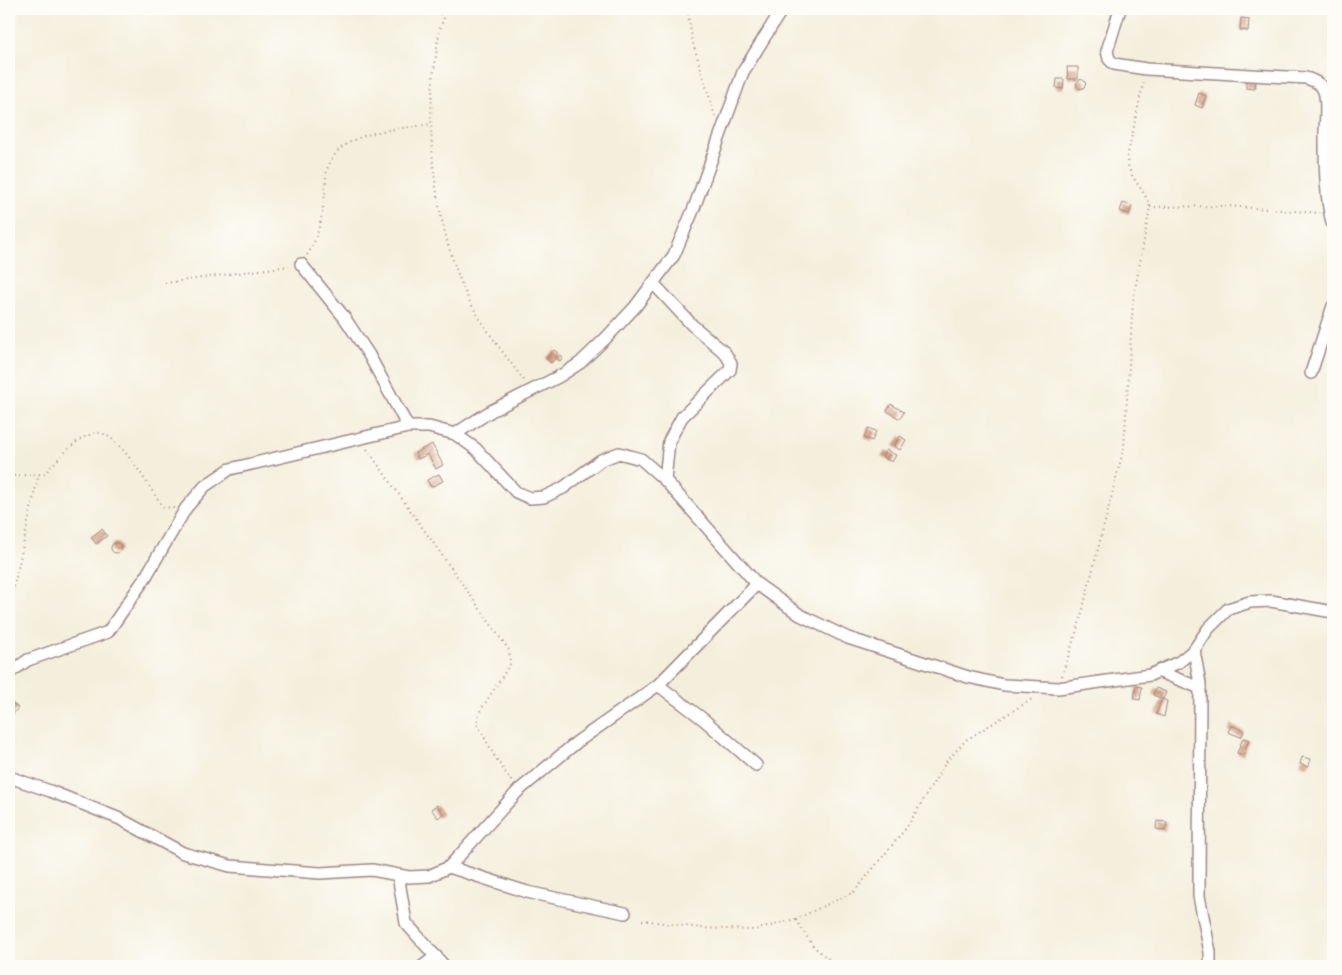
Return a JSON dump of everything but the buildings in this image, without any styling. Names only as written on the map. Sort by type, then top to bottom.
[{"type":"street","points":[[455,434],[491,411],[580,362],[606,338],[653,283],[674,255],[694,208],[743,72],[782,9]]},
{"type":"street","points":[[1120,9],[1107,51],[1109,59],[1121,66],[1306,78],[1318,82],[1324,90],[1325,146],[1333,226]]},
{"type":"street","points":[[301,264],[344,318],[369,355],[408,427]]},
{"type":"street","points":[[653,283],[692,325],[725,353],[731,363],[730,370],[682,417],[669,441],[665,480]]},
{"type":"street","points":[[1311,373],[1333,306]]},
{"type":"street","points":[[9,673],[28,660],[108,632],[117,622],[145,578],[186,508],[205,486],[230,468],[408,427],[429,427],[455,434],[476,449],[516,492],[530,498],[544,497],[562,488],[602,460],[619,453],[641,459],[665,480],[757,584],[800,615],[848,638],[968,677],[1004,685],[1058,688],[1150,676],[1160,672],[1194,650],[1208,629],[1228,609],[1250,602],[1271,601],[1333,612]]},
{"type":"street","points":[[9,777],[120,819],[183,853],[230,866],[320,873],[372,870],[398,875],[429,876],[450,867],[518,791],[577,742],[658,685],[757,584]]},
{"type":"street","points":[[1194,650],[1200,688],[1199,896],[1210,952],[1210,966]]},
{"type":"street","points":[[1160,672],[1200,688]]},
{"type":"street","points":[[658,685],[703,719],[756,764]]},
{"type":"street","points":[[450,867],[527,892],[624,913]]},
{"type":"street","points":[[398,875],[406,923],[414,935],[444,966]]},
{"type":"street","points":[[423,966],[436,956]]},
{"type":"path","points":[[440,9],[441,21],[430,91],[432,161],[447,236],[459,277],[478,316],[531,390]]},
{"type":"path","points":[[441,21],[449,9]]},
{"type":"path","points":[[687,9],[693,43],[716,117]]},
{"type":"path","points":[[1058,688],[1080,620],[1124,447],[1133,301],[1150,207],[1148,198],[1128,170],[1128,158],[1146,69]]},
{"type":"path","points":[[165,283],[271,270],[301,264],[316,240],[327,168],[337,152],[350,141],[367,135],[432,124]]},
{"type":"path","points":[[1150,207],[1227,206],[1331,213]]},
{"type":"path","points":[[9,476],[38,476],[44,474],[62,455],[86,436],[96,432],[104,433],[119,444],[163,507],[186,508]]},
{"type":"path","points":[[360,439],[509,650],[510,664],[479,713],[478,724],[495,757],[518,791]]},
{"type":"path","points":[[9,601],[12,596],[38,476]]},
{"type":"path","points":[[642,920],[700,928],[755,930],[796,919],[854,892],[907,827],[946,762],[966,740],[1034,698]]},
{"type":"path","points":[[796,919],[813,946],[837,966]]}]
